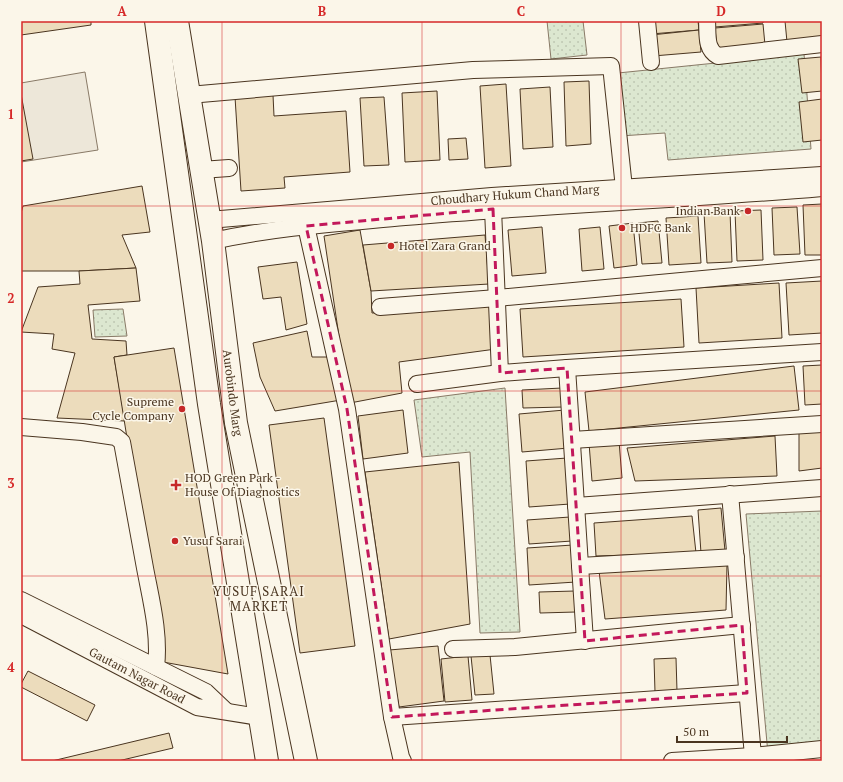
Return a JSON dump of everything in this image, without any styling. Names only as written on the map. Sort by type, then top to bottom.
[{"type":"highway","name":"Aurobindo Marg","points":[[156,21],[209,404],[267,761]]},
{"type":"highway","name":"Aurobindo Marg","points":[[177,21],[213,241],[236,423],[306,761]]},
{"type":"street","points":[[647,21],[651,62]]},
{"type":"street","points":[[707,21],[709,47],[713,53],[718,56],[822,44]]},
{"type":"street","points":[[189,96],[473,70],[611,66],[624,188]]},
{"type":"street","points":[[201,170],[229,168]]},
{"type":"street","name":"Choudhary Hukum Chand Marg","points":[[209,220],[484,197],[822,175]]},
{"type":"street","name":"Choudhary Hukum Chand Marg","points":[[213,241],[306,226],[493,209],[822,188]]},
{"type":"street","points":[[493,209],[500,373]]},
{"type":"street","points":[[306,226],[347,410],[392,717],[401,758],[403,761]]},
{"type":"street","points":[[380,307],[497,298],[822,268]]},
{"type":"street","points":[[417,384],[500,373],[822,352]]},
{"type":"street","points":[[567,368],[585,641]]},
{"type":"street","points":[[572,440],[822,424]]},
{"type":"street","points":[[21,427],[82,432],[116,437],[122,442],[152,606],[157,657],[156,667]]},
{"type":"street","points":[[576,506],[822,488]]},
{"type":"street","points":[[730,494],[753,756]]},
{"type":"street","points":[[580,566],[736,557]]},
{"type":"street","points":[[21,600],[206,692],[226,712]]},
{"type":"street","name":"Gautam Nagar Road","points":[[21,615],[197,707],[259,717]]},
{"type":"street","points":[[453,649],[515,647],[742,625]]},
{"type":"street","points":[[392,717],[748,693]]},
{"type":"street","points":[[672,761],[753,756],[822,749]]},
{"type":"highlighted area","points":[[493,209],[500,373],[567,368],[585,641],[742,625],[747,693],[392,717],[347,409],[306,226]]},
{"type":"green space","points":[[547,21],[583,21],[587,55],[551,59]]},
{"type":"green space","points":[[804,54],[811,149],[668,160],[665,133],[620,136],[618,73]]},
{"type":"green space","points":[[123,309],[127,336],[95,337],[93,310]]},
{"type":"green space","points":[[505,388],[520,632],[480,633],[470,452],[422,457],[414,400]]},
{"type":"green space","points":[[822,511],[822,751],[768,754],[746,514]]},
{"type":"shaded area","points":[[85,72],[98,150],[21,162],[21,83]]},
{"type":"building","points":[[21,21],[91,21],[91,25],[21,35]]},
{"type":"building","points":[[650,21],[698,21],[699,30],[651,34]]},
{"type":"building","points":[[715,21],[763,21],[763,23],[715,27]]},
{"type":"building","points":[[785,21],[822,21],[822,39],[787,42]]},
{"type":"building","points":[[763,24],[765,45],[717,49],[715,28]]},
{"type":"building","points":[[699,30],[701,52],[653,56],[651,35]]},
{"type":"building","points":[[821,57],[822,91],[802,93],[798,59]]},
{"type":"building","points":[[589,81],[591,144],[566,146],[564,82]]},
{"type":"building","points":[[506,84],[511,166],[485,168],[480,86]]},
{"type":"building","points":[[550,87],[553,147],[523,149],[520,89]]},
{"type":"building","points":[[437,91],[440,160],[405,162],[402,93]]},
{"type":"building","points":[[21,94],[33,159],[21,161]]},
{"type":"building","points":[[273,95],[274,116],[346,111],[350,172],[284,177],[285,188],[241,191],[235,97]]},
{"type":"building","points":[[384,97],[389,165],[364,166],[360,98]]},
{"type":"building","points":[[822,99],[822,140],[803,142],[799,102]]},
{"type":"building","points":[[466,138],[468,159],[449,160],[448,139]]},
{"type":"building","points":[[142,186],[150,232],[122,235],[136,268],[79,271],[21,271],[21,213],[23,206]]},
{"type":"building","points":[[822,204],[822,255],[805,255],[803,205]]},
{"type":"building","points":[[797,207],[800,254],[774,255],[772,208]]},
{"type":"building","points":[[761,210],[763,260],[737,261],[735,211]]},
{"type":"building","points":[[730,212],[732,262],[707,263],[704,213]]},
{"type":"building","points":[[698,216],[701,263],[669,265],[666,218]]},
{"type":"building","points":[[658,221],[662,263],[642,264],[638,223]]},
{"type":"building","points":[[633,223],[637,265],[614,268],[609,226]]},
{"type":"building","points":[[542,227],[546,273],[512,276],[508,230]]},
{"type":"building","points":[[600,227],[604,269],[582,271],[579,229]]},
{"type":"building","points":[[360,230],[371,291],[372,313],[494,306],[496,349],[399,362],[402,393],[350,403],[324,236]]},
{"type":"building","points":[[485,235],[489,284],[371,291],[363,245]]},
{"type":"building","points":[[297,262],[307,324],[286,330],[281,297],[263,299],[258,267]]},
{"type":"building","points":[[136,268],[140,301],[88,305],[92,339],[126,341],[127,355],[114,357],[125,421],[57,418],[75,353],[52,349],[54,334],[21,332],[38,287],[80,284],[79,271]]},
{"type":"building","points":[[822,281],[822,333],[789,335],[786,283]]},
{"type":"building","points":[[779,283],[782,338],[699,343],[696,288]]},
{"type":"building","points":[[681,299],[684,347],[523,357],[520,309]]},
{"type":"building","points":[[307,331],[312,357],[332,357],[341,400],[275,411],[260,377],[253,343]]},
{"type":"building","name":"Yusuf Sarai","points":[[174,348],[228,674],[163,662],[114,357]]},
{"type":"building","points":[[822,365],[822,404],[805,405],[803,366]]},
{"type":"building","points":[[794,366],[799,410],[589,431],[585,392]]},
{"type":"building","points":[[562,388],[563,407],[523,408],[522,390]]},
{"type":"building","points":[[403,410],[408,453],[363,459],[358,416]]},
{"type":"building","points":[[565,410],[569,448],[522,452],[519,414]]},
{"type":"building","points":[[324,418],[355,646],[300,653],[269,425]]},
{"type":"building","points":[[799,432],[822,432],[822,468],[799,471]]},
{"type":"building","points":[[775,436],[777,476],[635,481],[627,448]]},
{"type":"building","points":[[619,441],[622,478],[592,481],[589,443]]},
{"type":"building","points":[[567,458],[570,504],[529,507],[526,461]]},
{"type":"building","points":[[459,462],[470,624],[389,639],[365,472]]},
{"type":"building","points":[[721,508],[725,551],[701,553],[698,510]]},
{"type":"building","points":[[692,516],[696,553],[596,556],[594,523]]},
{"type":"building","points":[[570,517],[572,541],[529,544],[527,520]]},
{"type":"building","points":[[573,545],[576,582],[529,585],[527,548]]},
{"type":"building","points":[[727,564],[726,610],[605,619],[599,571]]},
{"type":"building","points":[[575,591],[576,612],[540,613],[539,592]]},
{"type":"building","points":[[438,646],[444,701],[399,707],[389,650]]},
{"type":"building","points":[[490,655],[494,694],[475,695],[471,656]]},
{"type":"building","points":[[468,656],[472,700],[445,702],[441,659]]},
{"type":"building","points":[[676,658],[677,691],[655,692],[654,659]]},
{"type":"building","points":[[28,671],[95,705],[87,721],[21,687],[21,684]]},
{"type":"building","points":[[169,733],[173,748],[118,761],[52,761]]},
{"type":"place","name":"Indian Bank","points":[[748,211]]},
{"type":"place","name":"HDFC Bank","points":[[622,228]]},
{"type":"place","name":"Hotel Zara Grand","points":[[391,246]]},
{"type":"place","name":"Supreme Cycle Company","points":[[182,409]]},
{"type":"place","name":"HOD Green Park - House Of Diagnostics","points":[[176,485]]},
{"type":"place","name":"Yusuf Sarai","points":[[175,541]]},
{"type":"district","name":"YUSUF SARAI MARKET","points":[[259,598]]}]
